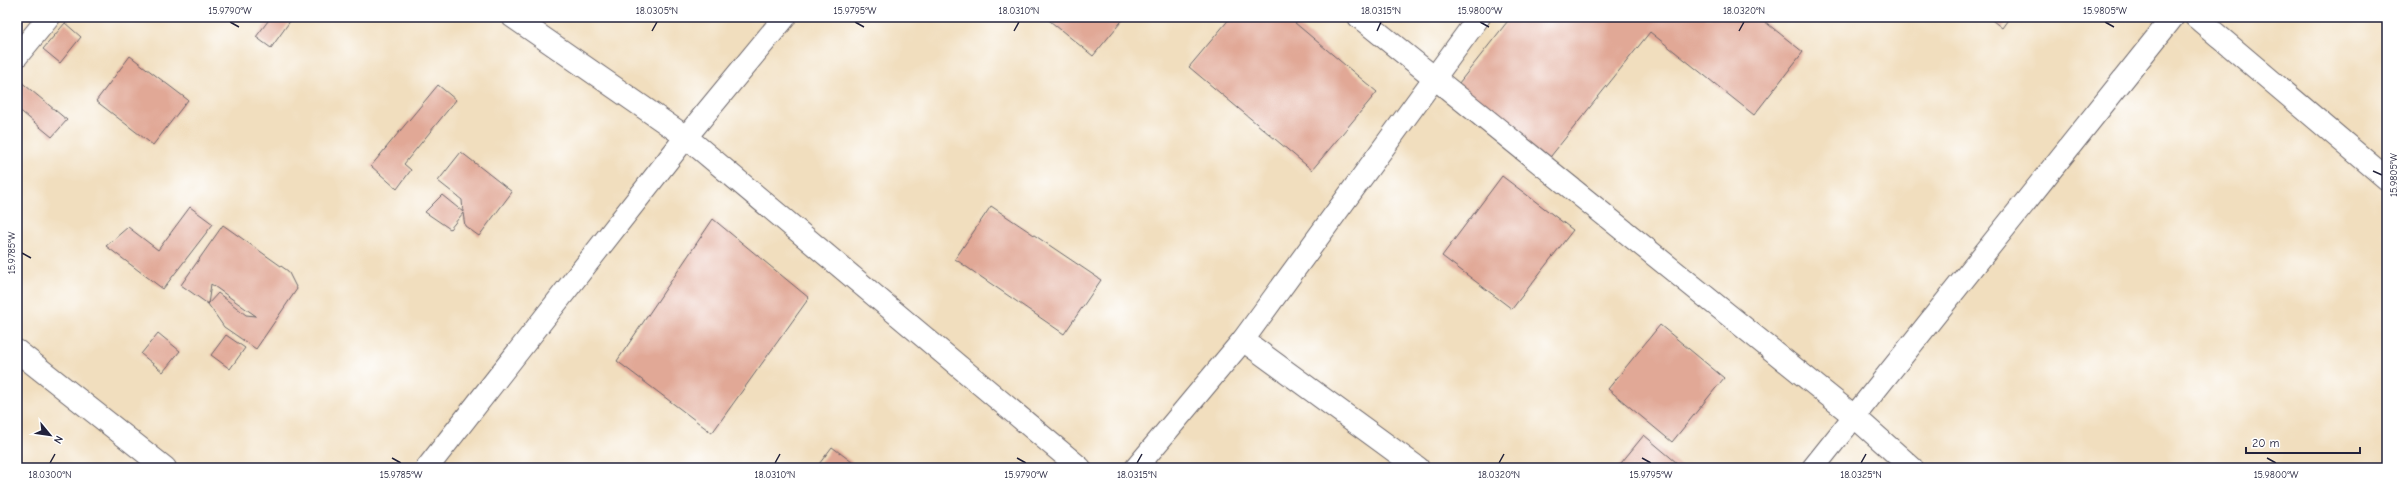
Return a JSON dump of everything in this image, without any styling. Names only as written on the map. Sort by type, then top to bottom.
[{"type":"street","points":[[17,56],[49,17]]},
{"type":"street","points":[[513,17],[686,137],[1080,468]]},
{"type":"street","points":[[427,468],[686,137],[785,17]]},
{"type":"street","points":[[1359,17],[1855,417],[1912,468]]},
{"type":"street","points":[[1136,468],[1243,340],[1479,17]]},
{"type":"street","points":[[1813,468],[2173,17]]},
{"type":"street","points":[[2196,17],[2387,179]]},
{"type":"street","points":[[1243,340],[1418,468]]},
{"type":"street","points":[[17,352],[165,468]]},
{"type":"building","points":[[271,17],[293,17],[271,48],[256,37]]},
{"type":"building","points":[[1045,17],[1125,17],[1093,56]]},
{"type":"building","points":[[1231,17],[1288,17],[1377,92],[1312,170],[1189,67]]},
{"type":"building","points":[[1511,17],[1759,17],[1803,52],[1754,115],[1650,32],[1547,161],[1455,88]]},
{"type":"building","points":[[1988,17],[2010,17],[2002,28]]},
{"type":"building","points":[[65,23],[81,37],[60,63],[43,49]]},
{"type":"building","points":[[130,56],[188,100],[153,145],[96,101]]},
{"type":"building","points":[[20,81],[67,120],[52,137],[17,108],[17,84]]},
{"type":"building","points":[[438,85],[456,100],[404,164],[411,170],[397,189],[371,166]]},
{"type":"building","points":[[461,152],[512,192],[479,236],[465,226],[463,213],[450,229],[425,212],[442,195],[463,212],[462,200],[438,181]]},
{"type":"building","points":[[1502,176],[1573,230],[1512,309],[1442,256]]},
{"type":"building","points":[[991,206],[1101,280],[1064,334],[955,259]]},
{"type":"building","points":[[190,207],[213,224],[163,289],[106,246],[128,227],[158,250]]},
{"type":"building","points":[[713,219],[809,298],[712,433],[617,361]]},
{"type":"building","points":[[223,225],[288,271],[297,289],[256,349],[224,327],[208,304],[181,285]],"holes":[[[211,284],[256,316],[246,315],[218,293],[208,304]]]},
{"type":"building","points":[[1660,325],[1724,378],[1672,442],[1608,389]]},
{"type":"building","points":[[158,333],[180,351],[163,372],[141,354]]},
{"type":"building","points":[[226,335],[245,348],[230,369],[211,355]]},
{"type":"building","points":[[1644,435],[1683,468],[1617,468]]},
{"type":"building","points":[[832,447],[860,468],[816,468]]}]
